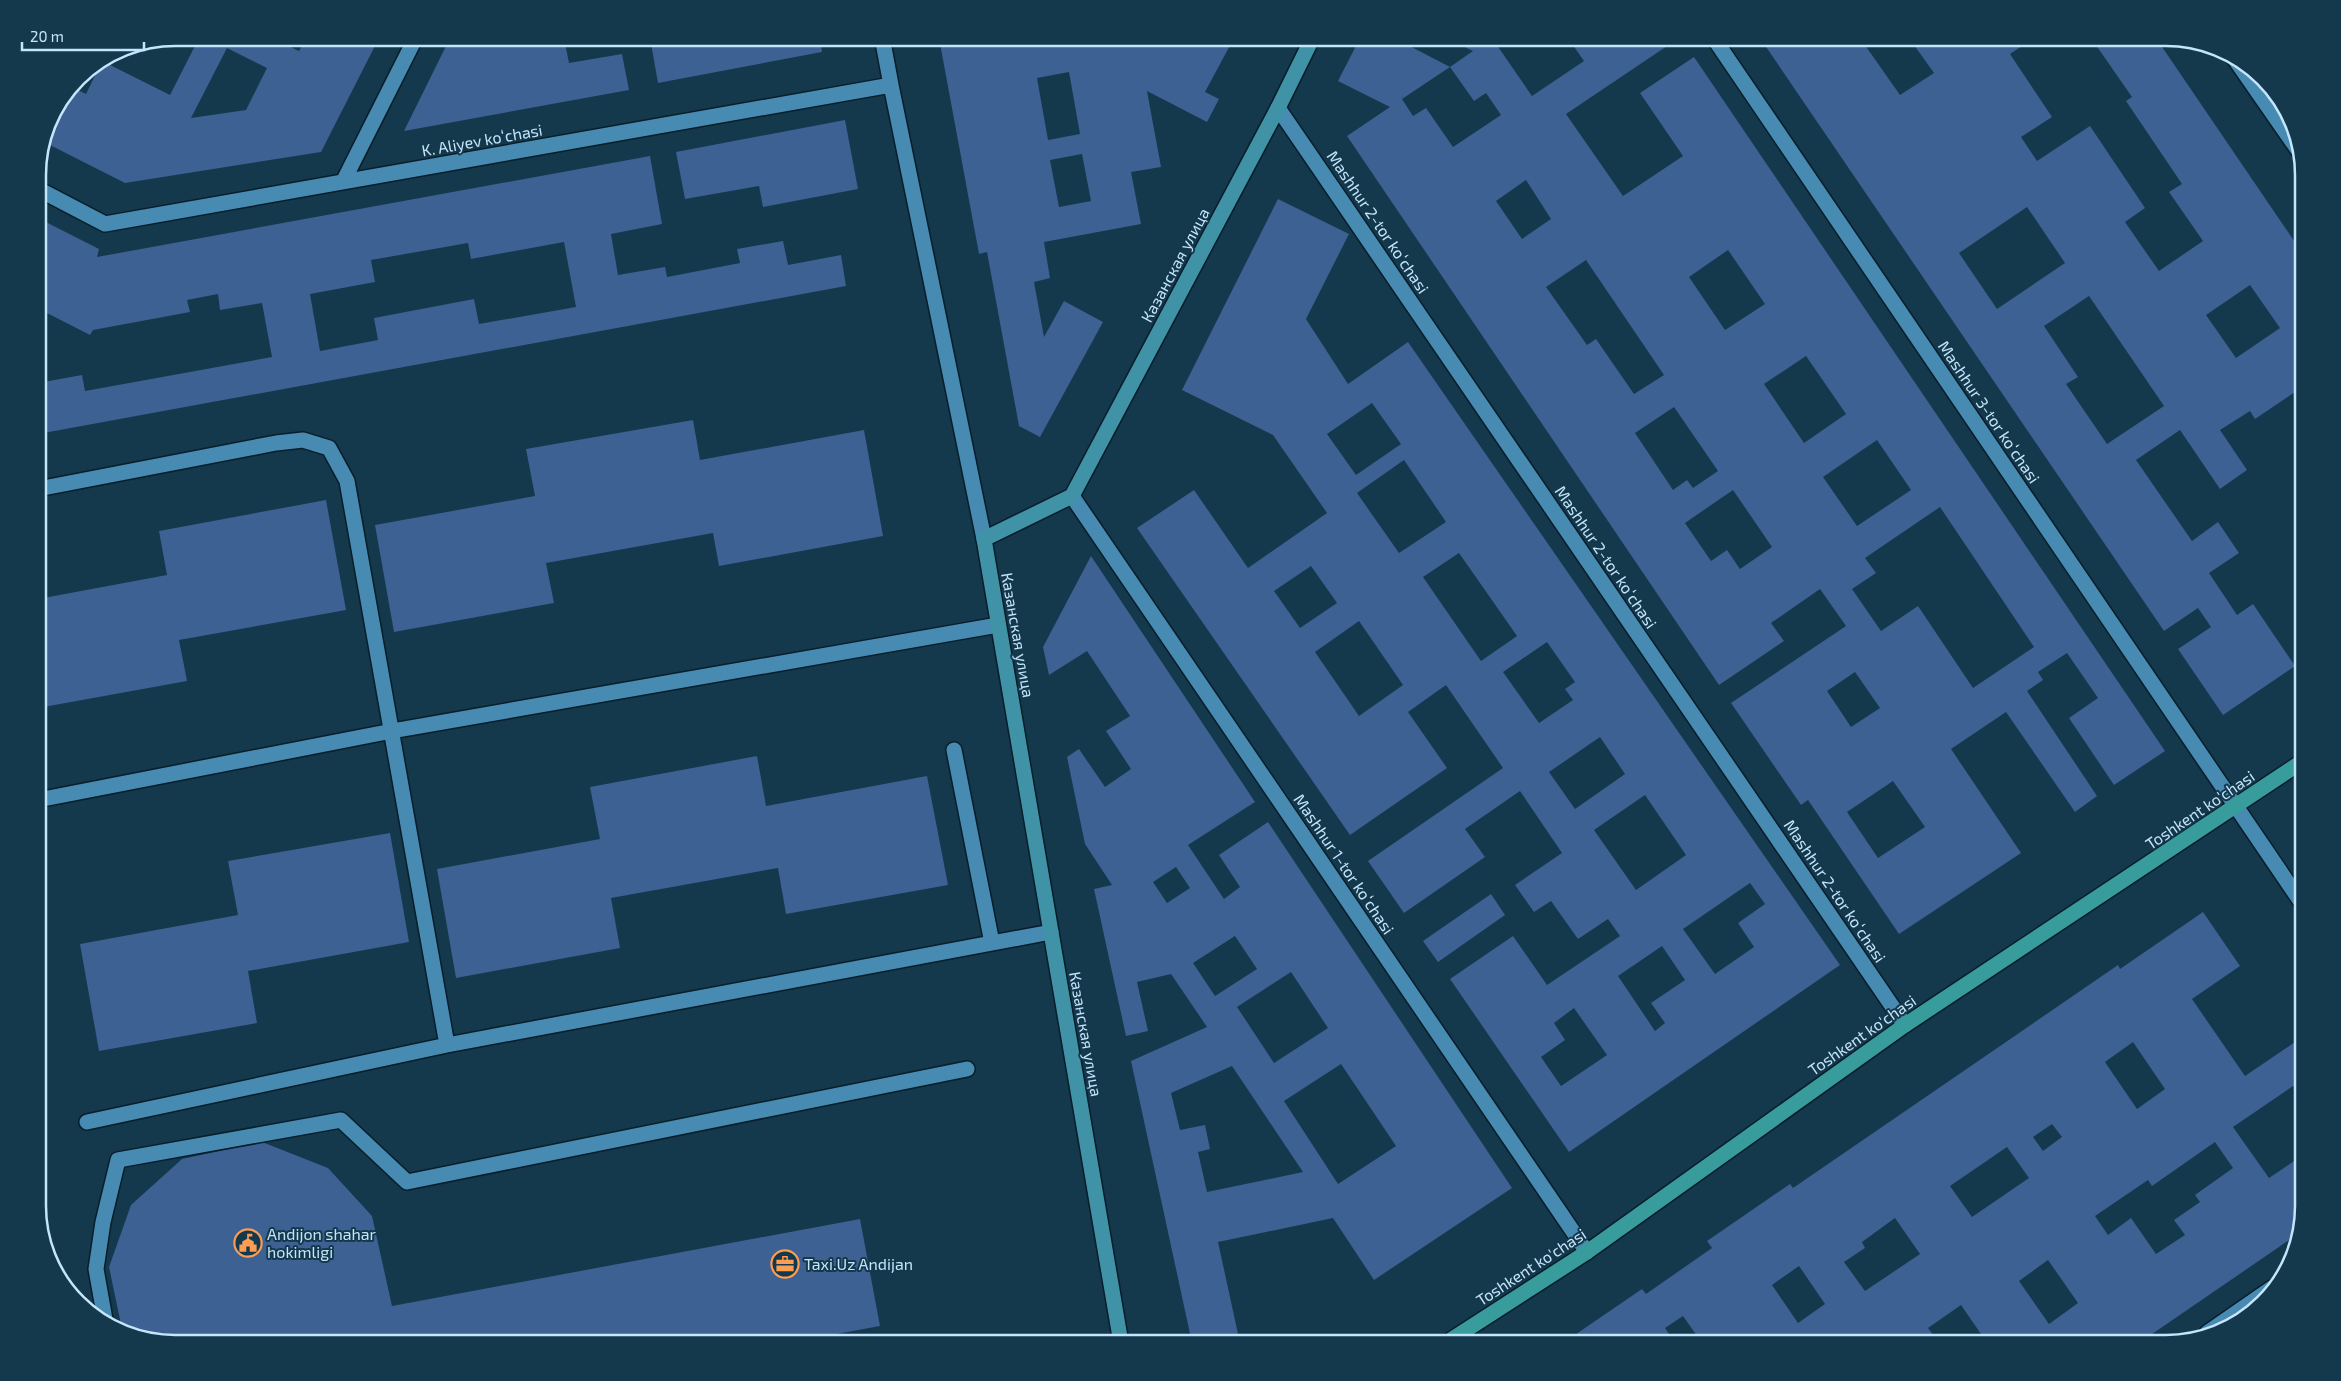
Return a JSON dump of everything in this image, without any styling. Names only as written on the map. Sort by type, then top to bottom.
[{"type":"main road","name":"Toshkent ko'chasi","points":[[1460,1335],[1587,1252],[1905,1025],[2295,767]]},
{"type":"street","name":"Казанская улица","points":[[1072,496],[1309,46]]},
{"type":"street","name":"Mashhur 3-tor koʻchasi","points":[[1719,46],[2236,807],[2295,889]]},
{"type":"street","points":[[343,182],[411,47]]},
{"type":"street","points":[[884,47],[984,539],[1072,496]]},
{"type":"street","points":[[2245,74],[2289,137]]},
{"type":"street","name":"K. Aliyev koʻchasi","points":[[47,194],[105,224],[891,85]]},
{"type":"street","name":"Mashhur 2-tor koʻchasi","points":[[1278,108],[1905,1025]]},
{"type":"street","points":[[47,487],[276,443],[303,440],[329,448],[347,481],[447,1045]]},
{"type":"street","name":"Mashhur 1-tor koʻchasi","points":[[1072,496],[1587,1252]]},
{"type":"street","name":"Казанская улица","points":[[984,539],[1119,1335]]},
{"type":"street","points":[[47,798],[392,731],[998,625]]},
{"type":"street","points":[[954,750],[992,943]]},
{"type":"street","points":[[87,1122],[447,1045],[1051,932]]},
{"type":"street","points":[[104,1312],[96,1269],[103,1222],[118,1160],[341,1120],[407,1182],[967,1069]]},
{"type":"street","points":[[2232,1316],[2248,1305]]},
{"type":"building","points":[[1229,46],[1205,92],[1219,99],[1207,122],[1147,91],[1161,167],[1131,172],[1141,224],[1044,242],[1050,278],[1034,282],[1044,337],[1064,301],[1103,322],[1040,437],[1019,426],[987,252],[979,254],[941,47]],"holes":[[[1069,72],[1080,134],[1048,140],[1037,78]],[[1082,154],[1091,201],[1059,207],[1050,160]]]},
{"type":"building","points":[[1356,46],[1410,46],[1450,67],[1473,51],[1463,46],[1498,46],[1532,96],[1584,61],[1574,46],[1667,46],[1566,114],[1623,196],[1683,156],[1640,93],[1694,57],[2165,751],[2114,785],[2069,718],[2098,698],[2067,653],[2038,672],[2043,680],[2027,691],[2097,796],[2075,812],[2006,712],[1951,749],[2021,853],[1899,934],[1808,800],[1801,805],[1731,703],[1846,626],[1820,589],[1771,623],[1784,641],[1719,685],[1347,136],[1390,107],[1338,81]],"holes":[[[1450,67],[1474,101],[1486,93],[1501,115],[1453,147],[1426,108],[1413,116],[1402,99]],[[1526,180],[1551,219],[1522,239],[1496,201]],[[1728,250],[1765,304],[1725,330],[1689,277]],[[1586,260],[1664,375],[1634,394],[1596,339],[1587,345],[1546,287]],[[1806,356],[1846,414],[1804,443],[1764,384]],[[1674,407],[1718,471],[1693,488],[1687,480],[1673,490],[1635,433]],[[1877,440],[1911,490],[1857,526],[1823,477]],[[1733,490],[1772,547],[1740,569],[1727,550],[1711,561],[1685,523]],[[1940,507],[2034,647],[1973,688],[1918,606],[1881,631],[1852,589],[1876,573],[1865,558]],[[1855,672],[1880,708],[1851,727],[1827,691]],[[1893,781],[1925,827],[1878,858],[1847,812]]]},
{"type":"building","points":[[1766,46],[1866,46],[1900,95],[1934,73],[1915,46],[2022,46],[2010,54],[2052,117],[2021,137],[2037,161],[2090,126],[2145,208],[2125,222],[2159,271],[2203,241],[2169,192],[2182,184],[2126,101],[2132,97],[2097,46],[2161,46],[2294,241],[2294,393],[2255,419],[2250,411],[2220,430],[2247,470],[2220,489],[2180,430],[2136,460],[2192,541],[2218,522],[2239,553],[2209,573],[2237,615],[2253,604],[2294,666],[2223,715],[2178,649],[2211,627],[2198,608],[2164,631]],"holes":[[[2027,207],[2065,263],[1997,309],[1959,253]],[[2250,285],[2280,328],[2236,358],[2206,315]],[[2089,296],[2164,406],[2107,444],[2066,384],[2078,377],[2044,326]]]},
{"type":"building","points":[[194,47],[291,47],[299,51],[301,47],[374,47],[321,152],[125,183],[50,145],[60,118],[78,90],[86,94],[96,74],[110,65],[170,95]],"holes":[[[227,48],[267,68],[246,110],[191,118]]]},
{"type":"building","points":[[446,47],[566,47],[569,63],[622,54],[629,90],[404,131]]},
{"type":"building","points":[[652,47],[821,47],[822,52],[658,83]]},
{"type":"building","points":[[845,120],[858,189],[763,207],[759,186],[685,199],[676,152]]},
{"type":"building","points":[[650,156],[662,224],[611,234],[618,275],[665,267],[667,277],[740,263],[737,249],[783,241],[788,265],[841,255],[846,286],[47,432],[47,381],[82,375],[85,391],[272,357],[262,303],[220,310],[218,294],[187,300],[190,312],[93,330],[90,335],[47,313],[47,223],[99,249],[97,257]],"holes":[[[564,242],[576,307],[479,324],[474,299],[374,318],[378,340],[320,351],[310,294],[375,282],[371,260],[468,243],[471,259]]]},
{"type":"building","points":[[1278,199],[1349,234],[1306,319],[1348,384],[1408,342],[1840,965],[1569,1152],[1450,979],[1513,936],[1547,985],[1620,936],[1608,919],[1578,939],[1551,901],[1534,912],[1515,885],[1562,853],[1520,791],[1465,829],[1485,857],[1404,913],[1368,861],[1503,768],[1446,685],[1408,712],[1447,768],[1350,835],[1137,528],[1194,490],[1248,568],[1327,513],[1273,435],[1182,390]],"holes":[[[1372,403],[1401,444],[1356,475],[1327,434]],[[1404,460],[1446,522],[1399,553],[1357,493]],[[1459,553],[1517,636],[1481,661],[1423,577]],[[1311,566],[1337,603],[1300,628],[1274,591]],[[1359,621],[1403,685],[1359,716],[1315,652]],[[1547,642],[1575,682],[1565,689],[1573,700],[1539,723],[1503,672]],[[1600,737],[1625,774],[1575,809],[1549,772]],[[1645,795],[1686,855],[1636,890],[1594,830]],[[1750,883],[1765,904],[1738,923],[1754,947],[1715,974],[1683,929]],[[1662,946],[1685,980],[1651,1003],[1665,1023],[1655,1031],[1618,976]],[[1574,1008],[1607,1055],[1561,1086],[1541,1057],[1565,1040],[1554,1023]]]},
{"type":"building","points":[[693,420],[700,460],[864,430],[883,536],[719,566],[713,533],[546,563],[554,603],[394,632],[375,525],[535,496],[526,449]]},
{"type":"building","points":[[326,500],[346,610],[179,640],[187,681],[47,706],[47,597],[167,575],[159,531]]},
{"type":"building","points":[[1091,556],[1255,802],[1188,845],[1224,899],[1240,887],[1219,855],[1268,822],[1512,1188],[1374,1280],[1333,1218],[1218,1242],[1238,1335],[1190,1335],[1131,1061],[1207,1027],[1171,974],[1137,982],[1148,1031],[1126,1036],[1094,889],[1112,885],[1085,844],[1067,757],[1079,749],[1105,787],[1131,769],[1106,731],[1130,716],[1087,651],[1049,675],[1043,647]],"holes":[[[1176,867],[1190,888],[1167,903],[1153,882]],[[1235,936],[1257,969],[1215,996],[1193,963]],[[1291,972],[1328,1028],[1274,1063],[1237,1007]],[[1341,1064],[1396,1146],[1338,1184],[1284,1101]],[[1232,1066],[1303,1172],[1207,1192],[1198,1152],[1210,1149],[1205,1125],[1180,1130],[1171,1093]]]},
{"type":"building","points":[[757,756],[766,806],[927,776],[948,885],[786,914],[778,868],[611,898],[620,948],[456,978],[437,869],[600,839],[590,787]]},
{"type":"building","points":[[390,833],[409,942],[248,971],[257,1023],[99,1051],[80,944],[238,915],[228,861]]},
{"type":"building","points":[[1491,894],[1505,915],[1438,962],[1423,941]]},
{"type":"building","points":[[2203,912],[2240,966],[2192,999],[2245,1076],[2295,1042],[2295,1089],[2293,1086],[2233,1127],[2269,1178],[2295,1160],[2294,1223],[2290,1240],[2151,1335],[1979,1335],[1981,1334],[1961,1305],[1928,1328],[1933,1335],[1696,1335],[1683,1316],[1665,1328],[1670,1335],[1575,1335],[1642,1289],[1646,1294],[1712,1248],[1707,1241],[1790,1184],[1793,1188],[2118,965],[2120,969]],"holes":[[[2133,1042],[2165,1089],[2137,1109],[2105,1062]],[[2052,1124],[2062,1137],[2043,1151],[2033,1137]],[[2215,1142],[2233,1168],[2195,1195],[2200,1202],[2174,1220],[2185,1235],[2156,1254],[2131,1218],[2108,1235],[2095,1216],[2148,1180],[2152,1186]],[[2007,1147],[2029,1178],[1972,1217],[1950,1186]],[[1895,1218],[1920,1254],[1865,1291],[1844,1262],[1865,1248],[1862,1242]],[[2048,1260],[2078,1303],[2049,1324],[2019,1281]],[[1799,1266],[1825,1304],[1798,1323],[1772,1285]]]},
{"type":"building","name":"Andijon shahar hokimligi","points":[[262,1142],[328,1168],[372,1216],[392,1306],[860,1219],[880,1326],[831,1335],[158,1334],[121,1322],[109,1267],[131,1205],[182,1159]]},
{"type":"place","name":"Andijon shahar hokimligi","points":[[248,1243]]},
{"type":"place","name":"Taxi.Uz Andijan","points":[[785,1264]]}]
